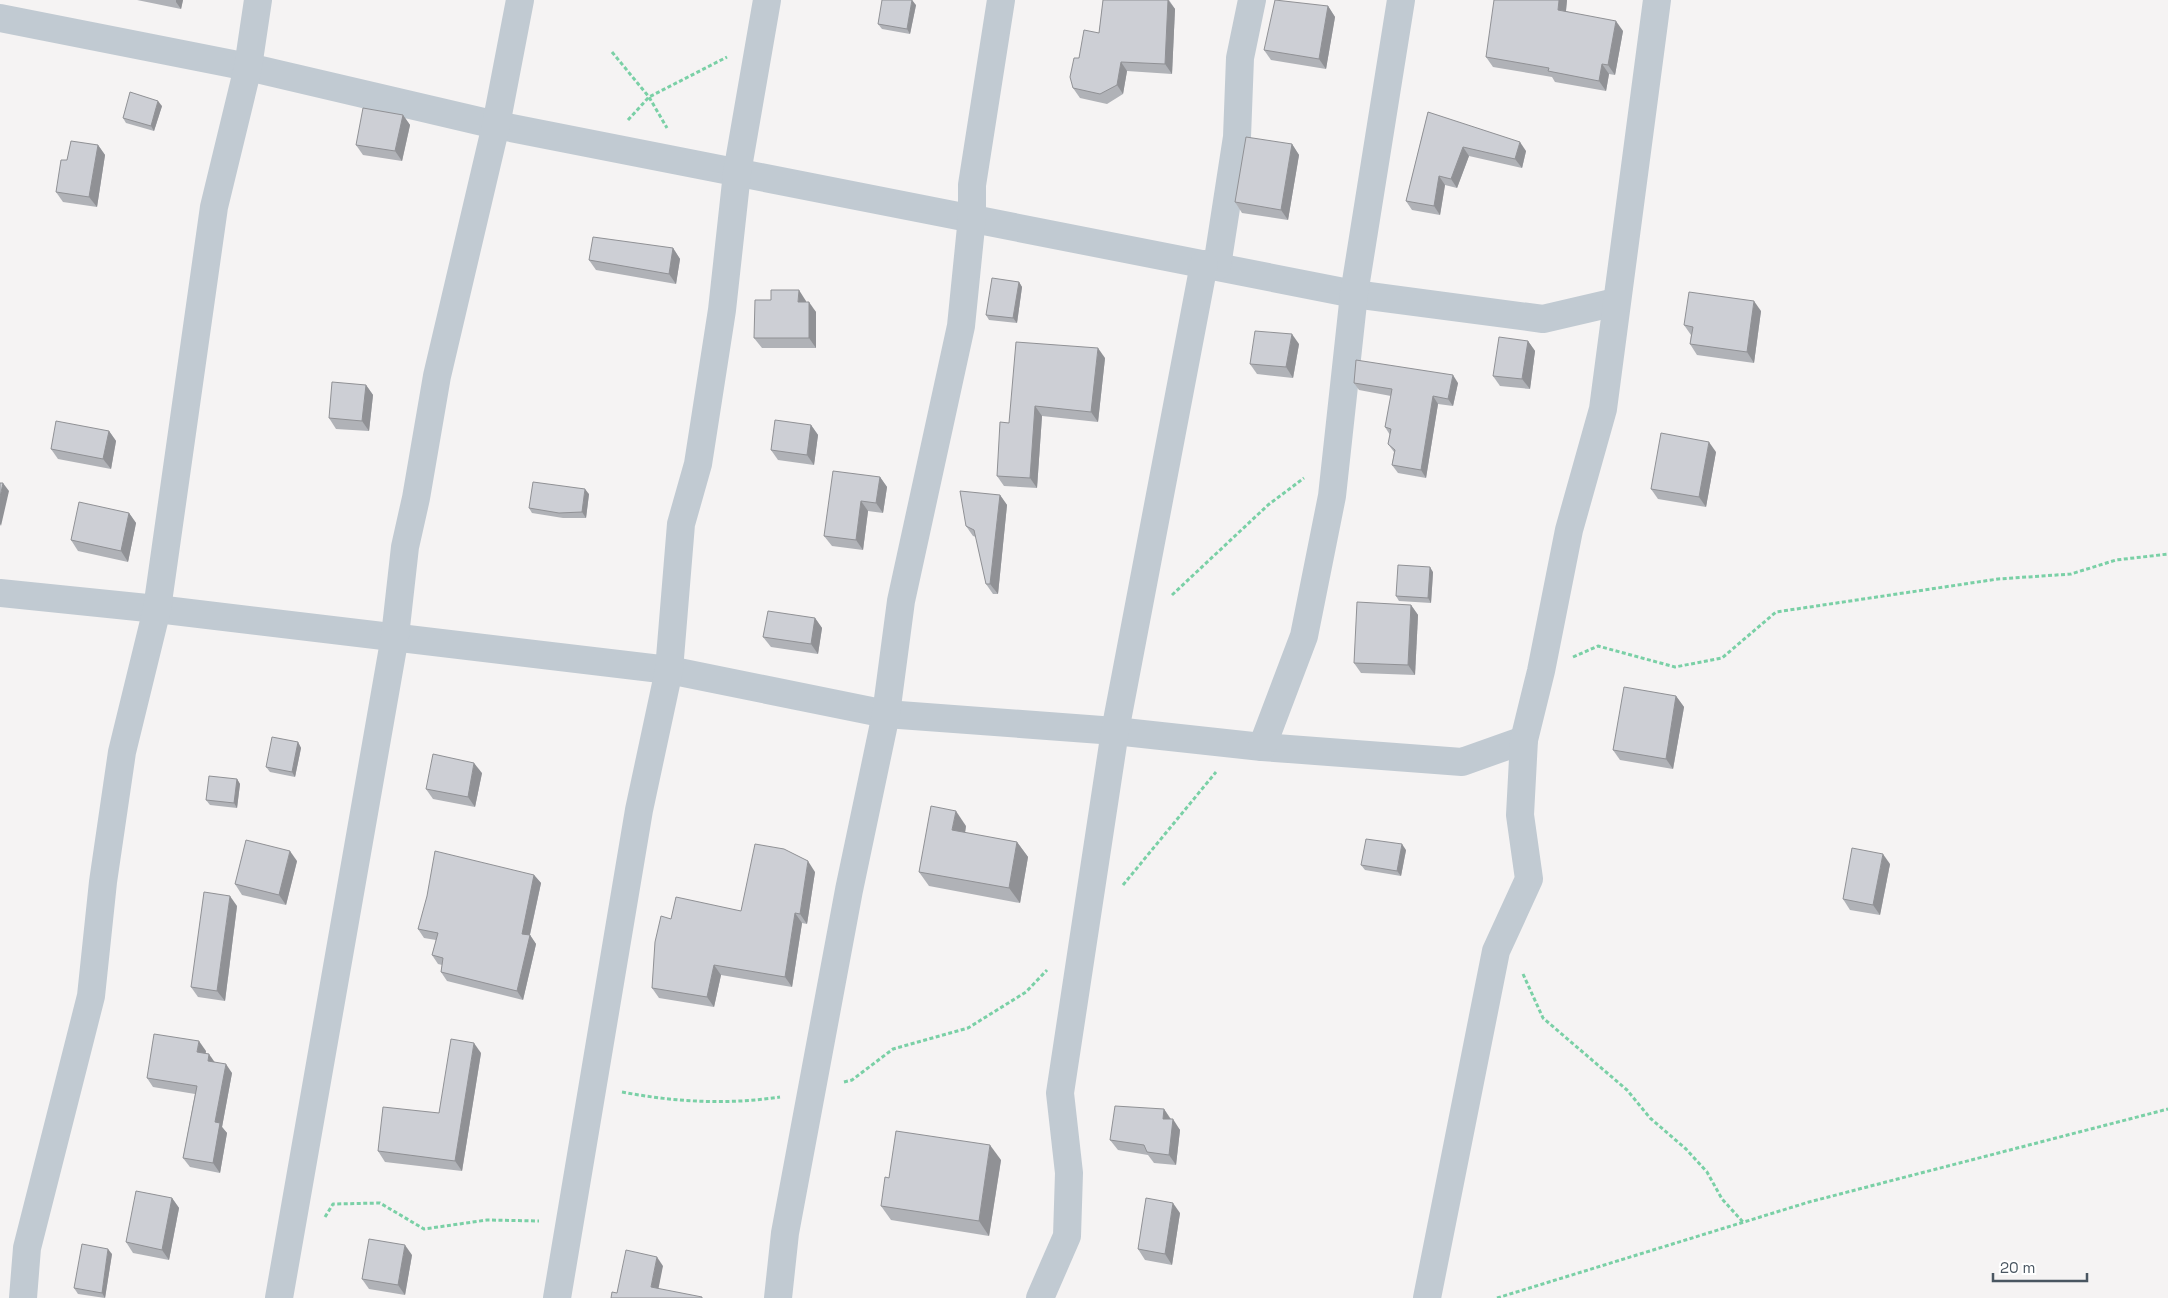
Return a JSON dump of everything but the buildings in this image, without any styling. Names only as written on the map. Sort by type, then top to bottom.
[{"type":"street","points":[[3,0],[0,17],[248,67],[496,125],[683,163],[972,217],[1354,294],[1542,319],[1616,302]]},
{"type":"street","points":[[23,1298],[27,1248],[91,996],[103,882],[122,752],[157,609],[214,207],[248,67],[258,0]]},
{"type":"street","points":[[279,1298],[395,636],[405,547],[416,498],[437,376],[496,125],[520,0]]},
{"type":"street","points":[[557,1298],[639,810],[669,670],[681,524],[698,464],[722,310],[736,173],[767,0]]},
{"type":"street","points":[[778,1298],[786,1233],[848,890],[886,714],[901,601],[961,326],[972,217],[972,185],[1001,0]]},
{"type":"street","points":[[1040,1298],[1068,1236],[1069,1173],[1060,1093],[1115,731],[1237,138],[1240,58],[1252,0]]},
{"type":"street","points":[[1262,747],[1304,636],[1332,496],[1354,294],[1401,0]]},
{"type":"street","points":[[1427,1298],[1496,951],[1529,879],[1520,815],[1524,740],[1541,671],[1569,530],[1603,409],[1656,0]]},
{"type":"street","points":[[0,593],[395,636],[669,670],[886,714],[1115,731],[1262,747],[1462,762],[1524,740]]},
{"type":"path","points":[[605,147],[649,96],[760,40]]},
{"type":"path","points":[[612,52],[649,96],[666,125],[683,163]]},
{"type":"path","points":[[1172,596],[1268,505],[1336,454]]},
{"type":"path","points":[[1541,671],[1598,646],[1675,667],[1684,666],[1722,658],[1776,612],[1998,579],[2071,574],[2116,560],[2168,554]]},
{"type":"path","points":[[1116,892],[1217,770]]},
{"type":"path","points":[[1504,935],[1543,1018],[1627,1090],[1650,1118],[1686,1149],[1707,1172],[1722,1199],[1743,1222]]},
{"type":"path","points":[[592,1087],[652,1098],[744,1103],[811,1092],[852,1080],[893,1049],[968,1028],[1026,992],[1052,964]]},
{"type":"path","points":[[1496,1298],[1809,1202],[2168,1109]]},
{"type":"path","points":[[323,1220],[333,1204],[380,1203],[424,1229],[487,1220],[570,1222]]}]
